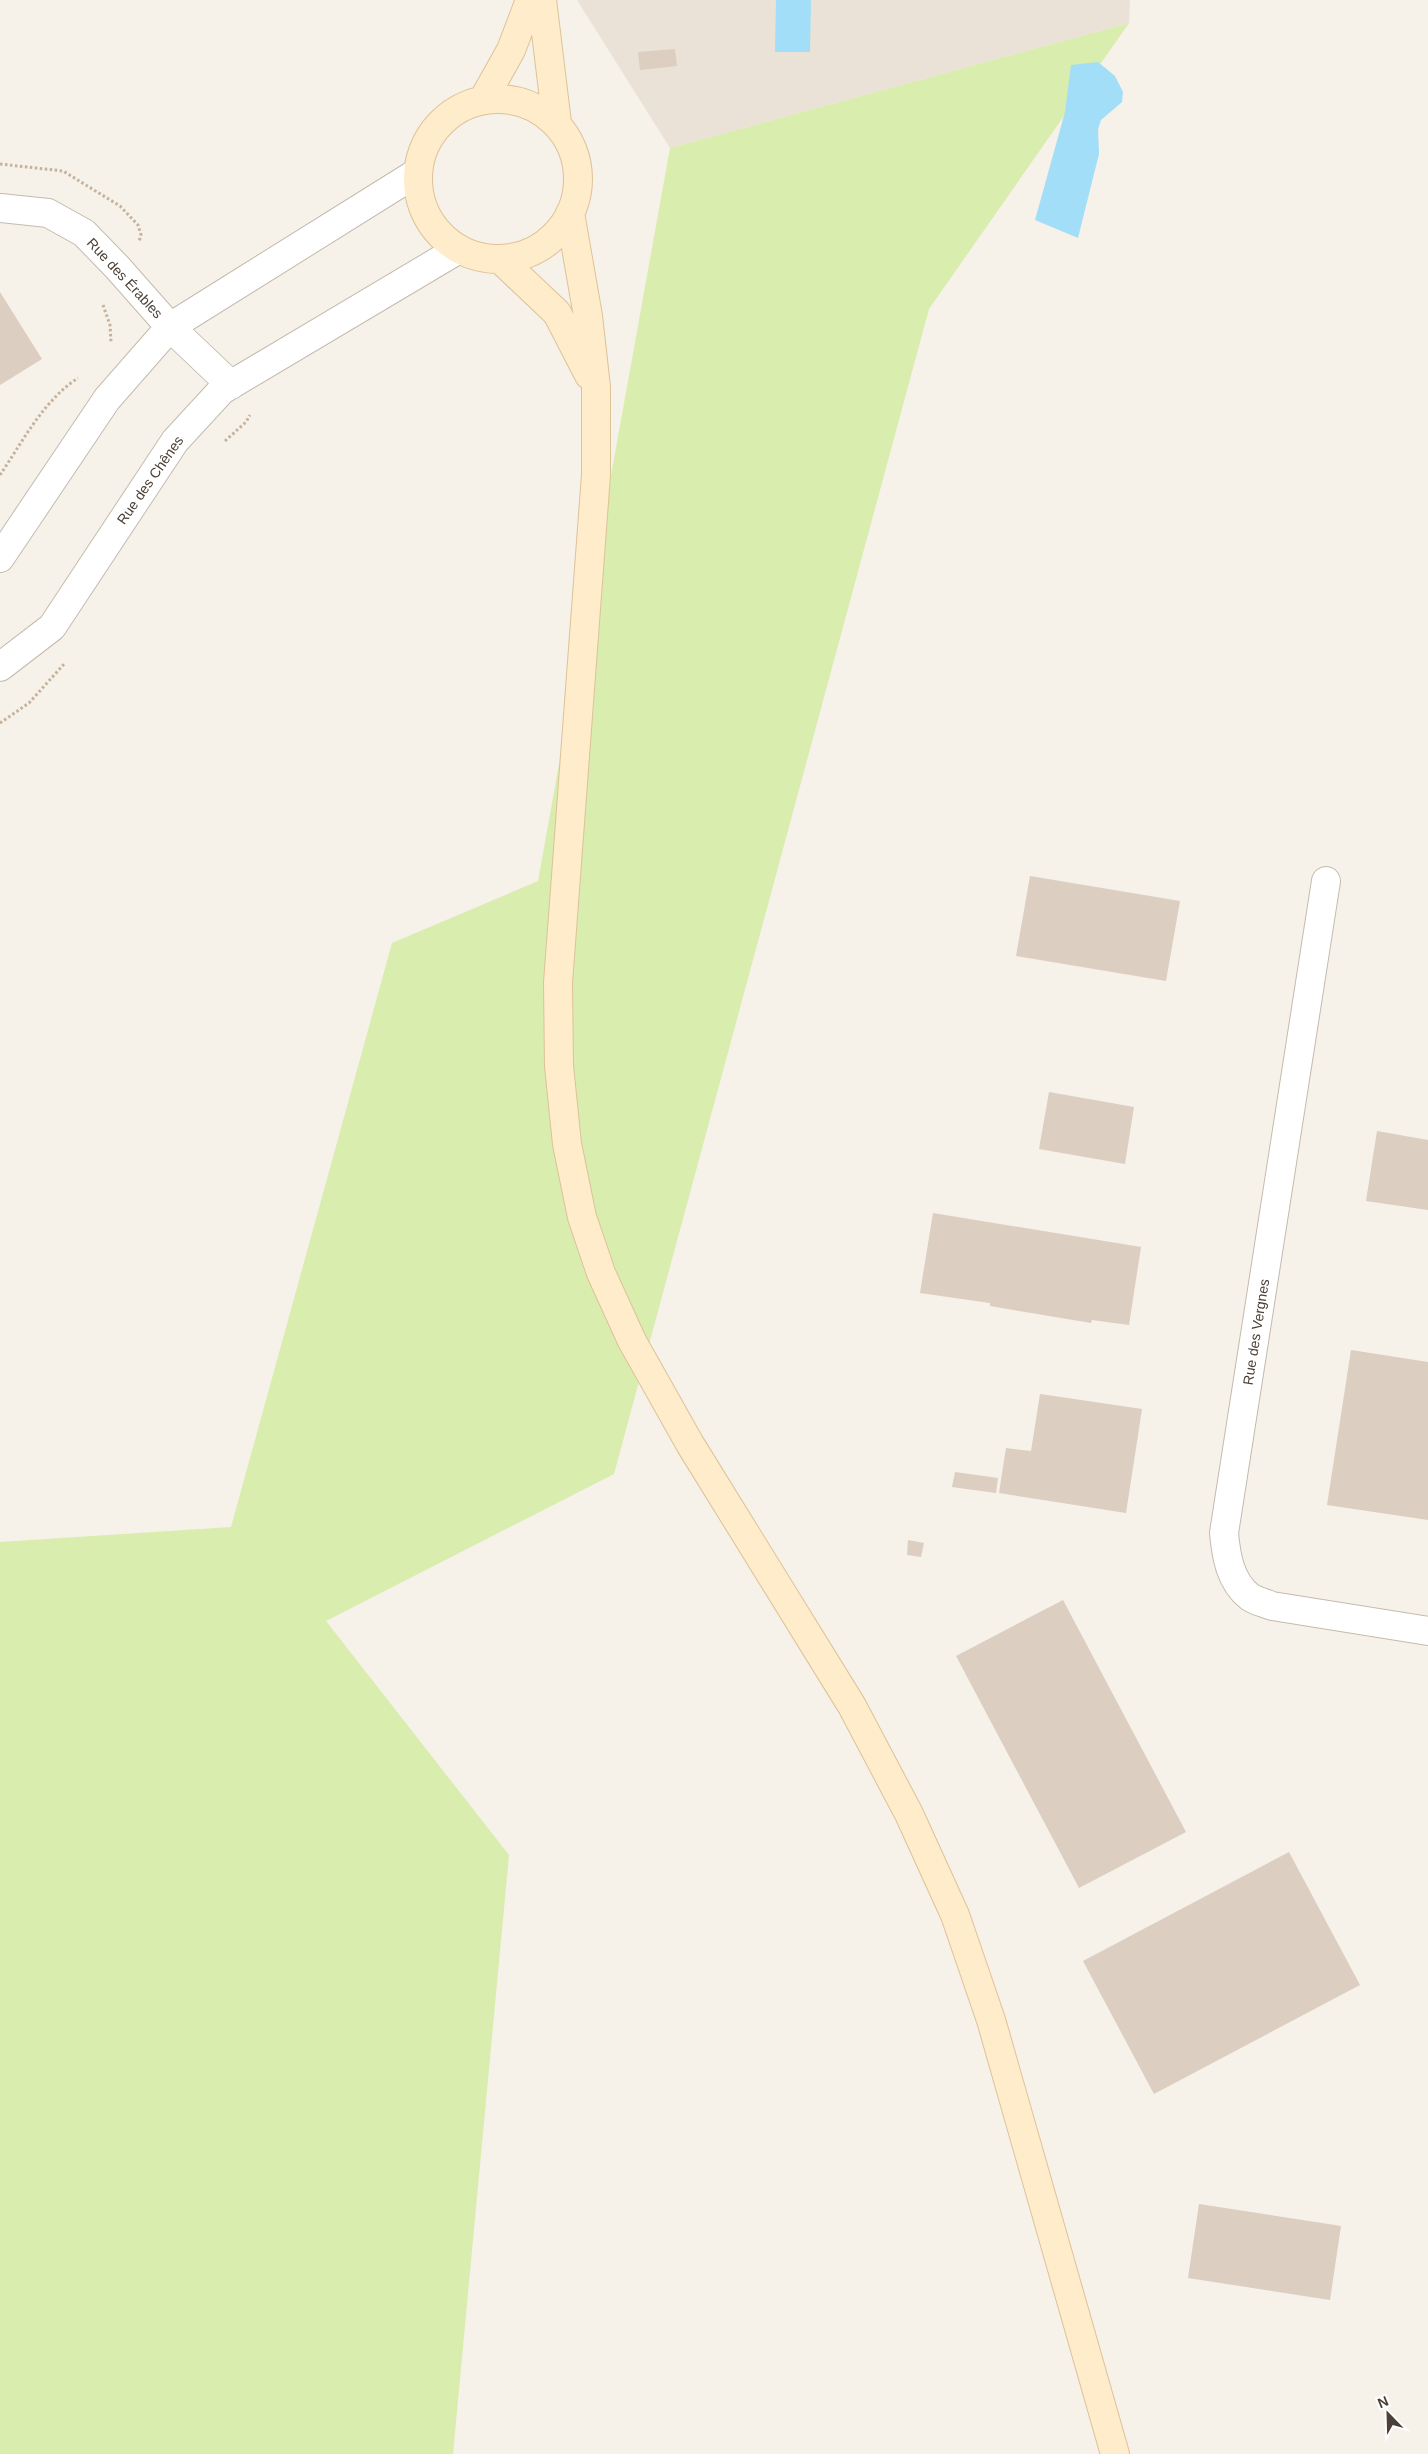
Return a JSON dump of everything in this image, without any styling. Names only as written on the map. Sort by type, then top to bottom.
[{"type":"street","points":[[483,100],[511,50],[530,0]]},
{"type":"street","points":[[542,0],[557,124]]},
{"type":"street","points":[[510,99],[535,107],[557,124],[570,144],[578,166],[578,191],[570,214],[558,232],[542,246],[522,256],[500,259],[479,257],[459,249],[441,235],[427,216],[419,194],[418,172],[424,147],[439,125],[459,109],[483,100],[510,99]]},
{"type":"street","points":[[0,558],[108,399],[170,327],[418,172]]},
{"type":"street","name":"Rue des Érables","points":[[0,208],[48,213],[84,233],[170,327],[231,385]]},
{"type":"street","points":[[570,214],[588,316],[596,387],[596,475],[558,983],[561,1086],[567,1144],[582,1217],[601,1273],[632,1340],[690,1444],[852,1706],[909,1814],[955,1915],[991,2020],[1114,2454]]},
{"type":"street","name":"Rue des Chênes","points":[[0,667],[52,627],[175,441],[222,390],[459,249]]},
{"type":"street","points":[[500,259],[556,313],[596,387]]},
{"type":"street","name":"Rue des Vergnes","points":[[1326,881],[1224,1533],[1226,1556],[1235,1578],[1250,1596],[1272,1606],[1428,1631]]},
{"type":"path","points":[[101,300],[110,326],[111,351]]},
{"type":"path","points":[[0,476],[49,403],[66,386],[82,376]]},
{"type":"shaded area","points":[[577,0],[1130,0],[1129,23],[670,148]]},
{"type":"green space","points":[[1129,23],[929,309],[614,1474],[326,1621],[509,1855],[453,2454],[0,2454],[0,1542],[231,1527],[392,943],[538,881],[670,148]]},
{"type":"water","points":[[776,0],[811,0],[810,52],[775,52]]},
{"type":"water","points":[[1098,62],[1115,76],[1123,92],[1122,102],[1101,120],[1098,129],[1099,154],[1078,238],[1035,220],[1065,112],[1071,65]]},
{"type":"building","points":[[675,49],[677,66],[640,70],[638,52]]},
{"type":"building","points":[[0,292],[42,359],[0,385]]},
{"type":"building","points":[[1030,876],[1180,901],[1166,981],[1016,956]]},
{"type":"building","points":[[1049,1092],[1134,1107],[1125,1164],[1039,1149]]},
{"type":"building","points":[[1377,1131],[1428,1140],[1428,1210],[1366,1201]]},
{"type":"building","points":[[933,1213],[1141,1247],[1129,1325],[1092,1320],[1091,1323],[990,1306],[990,1303],[920,1293]]},
{"type":"building","points":[[1351,1350],[1428,1362],[1428,1520],[1327,1505]]},
{"type":"building","points":[[1040,1394],[1142,1409],[1126,1513],[999,1493],[1006,1448],[1031,1451]]},
{"type":"building","points":[[955,1472],[998,1478],[996,1493],[952,1487]]},
{"type":"building","points":[[908,1540],[924,1543],[921,1557],[907,1555]]},
{"type":"building","points":[[1063,1600],[1186,1832],[1079,1888],[956,1656]]},
{"type":"building","points":[[1289,1852],[1360,1985],[1154,2094],[1083,1961]]},
{"type":"building","points":[[1199,2204],[1341,2226],[1330,2300],[1188,2278]]}]
